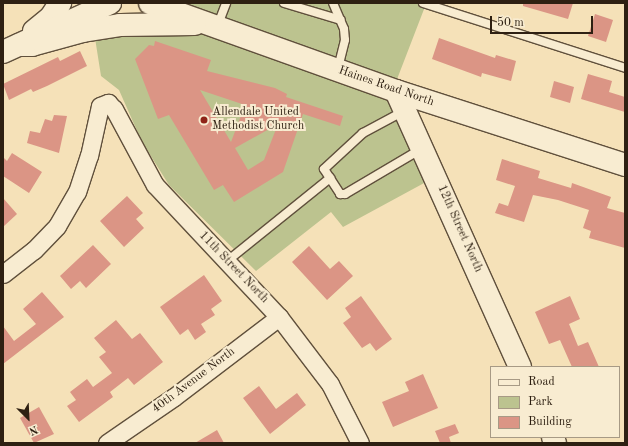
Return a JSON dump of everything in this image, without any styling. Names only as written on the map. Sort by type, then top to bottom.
[{"type":"street","points":[[11,48],[51,18],[60,3]]},
{"type":"street","points":[[11,48],[110,3]]},
{"type":"street","name":"Haines Road North","points":[[150,3],[396,91],[625,165]]},
{"type":"street","points":[[188,3],[191,10],[212,25]]},
{"type":"street","points":[[11,48],[32,46],[83,31],[120,25],[212,25]]},
{"type":"street","name":"12th Street North","points":[[396,91],[520,366]]},
{"type":"street","name":"11th Street North","points":[[3,274],[34,250],[57,226],[82,177],[100,106],[108,103],[114,109],[155,185],[279,317],[330,384],[360,443]]},
{"type":"street","name":"40th Avenue North","points":[[107,443],[174,397],[279,317]]},
{"type":"lane","points":[[212,25],[226,3]]},
{"type":"lane","points":[[284,3],[340,20]]},
{"type":"lane","points":[[332,3],[340,20],[345,40],[337,70]]},
{"type":"lane","points":[[422,3],[625,68]]},
{"type":"lane","points":[[405,111],[370,128],[324,167],[340,194],[345,194],[422,148]]},
{"type":"lane","points":[[226,262],[330,178]]},
{"type":"green space","points":[[174,3],[426,4],[389,100],[426,182],[343,227],[331,212],[256,271],[169,185],[142,142],[119,90],[101,76],[95,38]]},
{"type":"building","points":[[523,3],[573,3],[568,19],[523,6]]},
{"type":"building","points":[[595,14],[613,20],[606,42],[588,36]]},
{"type":"building","points":[[439,38],[495,58],[496,55],[516,61],[511,81],[482,73],[481,77],[432,59]]},
{"type":"building","name":"Allendale United Methodist Church","points":[[155,41],[211,60],[207,71],[275,88],[287,94],[286,97],[343,116],[340,126],[303,114],[283,172],[234,202],[223,185],[214,190],[169,115],[158,119],[135,59],[149,45],[154,46]],"holes":[[[200,90],[245,105],[231,142]],[[278,124],[264,160],[248,170],[235,148]]]},
{"type":"building","points":[[80,51],[87,66],[47,86],[33,92],[31,89],[9,100],[3,84],[58,57],[60,61]]},
{"type":"building","points":[[588,74],[612,81],[609,92],[625,97],[625,112],[581,99]]},
{"type":"building","points":[[554,81],[574,87],[570,103],[550,97]]},
{"type":"building","points":[[54,115],[67,116],[59,153],[27,143],[30,131],[40,133],[45,119],[52,121]]},
{"type":"building","points":[[12,153],[42,172],[29,193],[3,176],[3,157],[7,161]]},
{"type":"building","points":[[502,159],[540,171],[538,178],[571,188],[572,183],[611,197],[607,208],[625,213],[625,248],[589,238],[591,231],[583,228],[589,210],[558,200],[533,195],[524,222],[495,213],[499,203],[508,206],[515,186],[496,180]]},
{"type":"building","points":[[127,196],[143,213],[136,219],[144,228],[124,247],[100,221]]},
{"type":"building","points":[[3,198],[17,214],[3,227]]},
{"type":"building","points":[[93,245],[111,264],[86,288],[80,281],[71,289],[60,276]]},
{"type":"building","points":[[309,246],[330,269],[339,261],[353,276],[327,300],[292,262]]},
{"type":"building","points":[[204,275],[222,301],[211,309],[215,315],[201,324],[206,332],[195,340],[188,329],[180,335],[160,307]]},
{"type":"building","points":[[42,292],[64,317],[3,364],[3,326],[14,341],[36,324],[23,309]]},
{"type":"building","points":[[361,296],[392,339],[376,351],[370,343],[362,348],[343,323],[351,317],[345,308]]},
{"type":"building","points":[[570,296],[580,319],[569,324],[578,346],[588,342],[599,366],[572,366],[560,340],[549,344],[535,312]]},
{"type":"building","points":[[116,320],[132,339],[140,333],[163,362],[134,385],[128,378],[110,392],[113,397],[79,422],[67,406],[76,400],[70,392],[87,379],[93,387],[112,373],[99,357],[106,352],[94,338]]},
{"type":"building","points":[[423,374],[438,408],[393,427],[382,402],[409,391],[405,382]]},
{"type":"building","points":[[259,386],[276,409],[297,393],[306,405],[270,434],[243,398]]},
{"type":"building","points":[[39,407],[54,434],[34,443],[20,418]]},
{"type":"building","points":[[455,424],[459,433],[449,437],[451,443],[440,443],[435,431]]},
{"type":"building","points":[[217,430],[224,443],[195,443]]},
{"type":"place","name":"Allendale United Methodist Church","points":[[204,120]]}]
